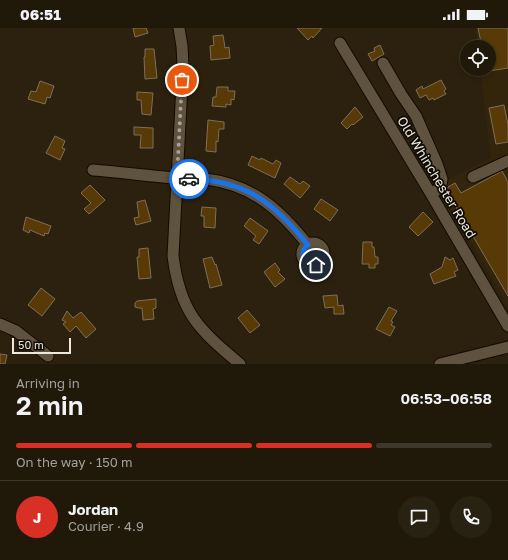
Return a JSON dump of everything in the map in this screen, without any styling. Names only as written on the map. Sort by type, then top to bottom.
[{"type":"street","points":[[179,28],[183,66],[173,256],[175,276],[189,311],[205,333],[240,364]]},
{"type":"street","name":"Old Whinchester Road","points":[[340,42],[508,326]]},
{"type":"street","points":[[383,63],[416,116],[437,164],[442,179],[441,185],[431,194]]},
{"type":"street","points":[[473,177],[508,161]]},
{"type":"street","points":[[93,170],[177,178],[205,179],[224,183],[254,195],[279,212],[308,245]]},
{"type":"street","points":[[0,324],[16,331],[48,356]]},
{"type":"street","points":[[440,364],[508,347]]},
{"type":"shaded area","points":[[475,28],[508,28],[508,306],[437,185],[491,158],[481,76],[496,76],[496,40],[476,40]]},
{"type":"building","points":[[133,28],[146,28],[148,33],[135,37]]},
{"type":"building","points":[[297,28],[322,28],[313,38],[312,36],[308,40]]},
{"type":"building","points":[[478,28],[508,28],[508,68],[496,70],[496,40],[481,40]]},
{"type":"building","points":[[223,35],[225,48],[229,47],[230,58],[211,60],[210,46],[214,45],[213,36]]},
{"type":"building","points":[[380,45],[384,54],[372,61],[368,54],[375,51],[374,48]]},
{"type":"building","points":[[145,49],[154,49],[157,78],[145,79]]},
{"type":"building","points":[[441,80],[446,89],[444,91],[446,94],[434,100],[433,98],[429,100],[426,95],[420,98],[416,90],[422,86],[423,89]]},
{"type":"building","points":[[40,81],[54,86],[50,98],[47,97],[45,104],[28,99],[31,91],[36,92]]},
{"type":"building","points":[[217,87],[228,87],[228,91],[235,91],[234,100],[231,99],[231,105],[226,104],[226,107],[212,106],[213,97],[216,97]]},
{"type":"building","points":[[137,92],[153,93],[151,115],[142,114],[141,100],[137,100]]},
{"type":"building","points":[[504,105],[508,125],[508,142],[496,144],[489,108]]},
{"type":"building","points":[[355,107],[363,117],[347,129],[341,123]]},
{"type":"building","points":[[208,120],[224,122],[224,129],[219,129],[218,142],[216,141],[216,152],[206,151]]},
{"type":"building","points":[[134,127],[153,128],[153,148],[140,148],[141,135],[134,135]]},
{"type":"building","points":[[55,136],[65,141],[62,148],[65,149],[60,160],[46,153]]},
{"type":"building","points":[[252,156],[260,160],[261,158],[273,164],[276,160],[281,163],[275,178],[248,165]]},
{"type":"building","points":[[502,171],[508,182],[508,296],[446,190],[455,183],[461,193]]},
{"type":"building","points":[[290,177],[300,184],[303,181],[310,186],[300,198],[284,184]]},
{"type":"building","points":[[90,185],[105,200],[89,214],[84,209],[91,203],[81,193]]},
{"type":"building","points":[[321,199],[338,210],[330,221],[314,209]]},
{"type":"building","points":[[145,200],[151,221],[136,225],[134,218],[139,217],[137,202]]},
{"type":"building","points":[[202,207],[216,208],[215,228],[204,227],[204,216],[201,216]]},
{"type":"building","points":[[423,212],[433,222],[418,236],[409,227]]},
{"type":"building","points":[[26,217],[51,226],[48,234],[45,233],[44,236],[30,230],[29,233],[23,230]]},
{"type":"building","points":[[250,218],[268,231],[259,244],[253,240],[256,236],[244,226]]},
{"type":"building","points":[[363,242],[372,242],[375,257],[378,257],[378,264],[375,264],[375,268],[369,268],[369,264],[362,264]]},
{"type":"building","points":[[148,248],[151,278],[139,279],[137,257],[139,257],[139,249]]},
{"type":"building","points":[[212,257],[215,265],[216,264],[222,285],[210,288],[203,259]]},
{"type":"building","points":[[445,257],[450,260],[453,258],[458,270],[454,272],[456,276],[434,284],[430,274],[442,267]]},
{"type":"building","points":[[275,263],[280,270],[278,272],[285,279],[275,287],[264,272]]},
{"type":"building","points":[[41,288],[55,299],[42,316],[28,305]]},
{"type":"building","points":[[337,295],[338,306],[343,305],[344,314],[334,314],[334,307],[325,308],[323,296]]},
{"type":"building","points":[[156,299],[156,308],[153,309],[154,319],[143,320],[142,308],[135,307],[135,303],[137,301]]},
{"type":"building","points":[[389,307],[397,311],[391,321],[393,322],[391,325],[395,327],[390,336],[376,329]]},
{"type":"building","points":[[247,310],[260,325],[250,333],[238,318]]},
{"type":"building","points":[[67,311],[73,318],[81,312],[96,329],[86,338],[76,326],[70,332],[63,324],[66,322],[62,320]]},
{"type":"building","points":[[0,354],[7,355],[5,364],[0,364]]},
{"type":"way so far","points":[[182,80],[177,178],[189,179]]},
{"type":"route","points":[[189,179],[205,179],[224,183],[247,191],[267,203],[290,223],[308,245],[302,253],[306,263],[309,265],[316,265]]}]
